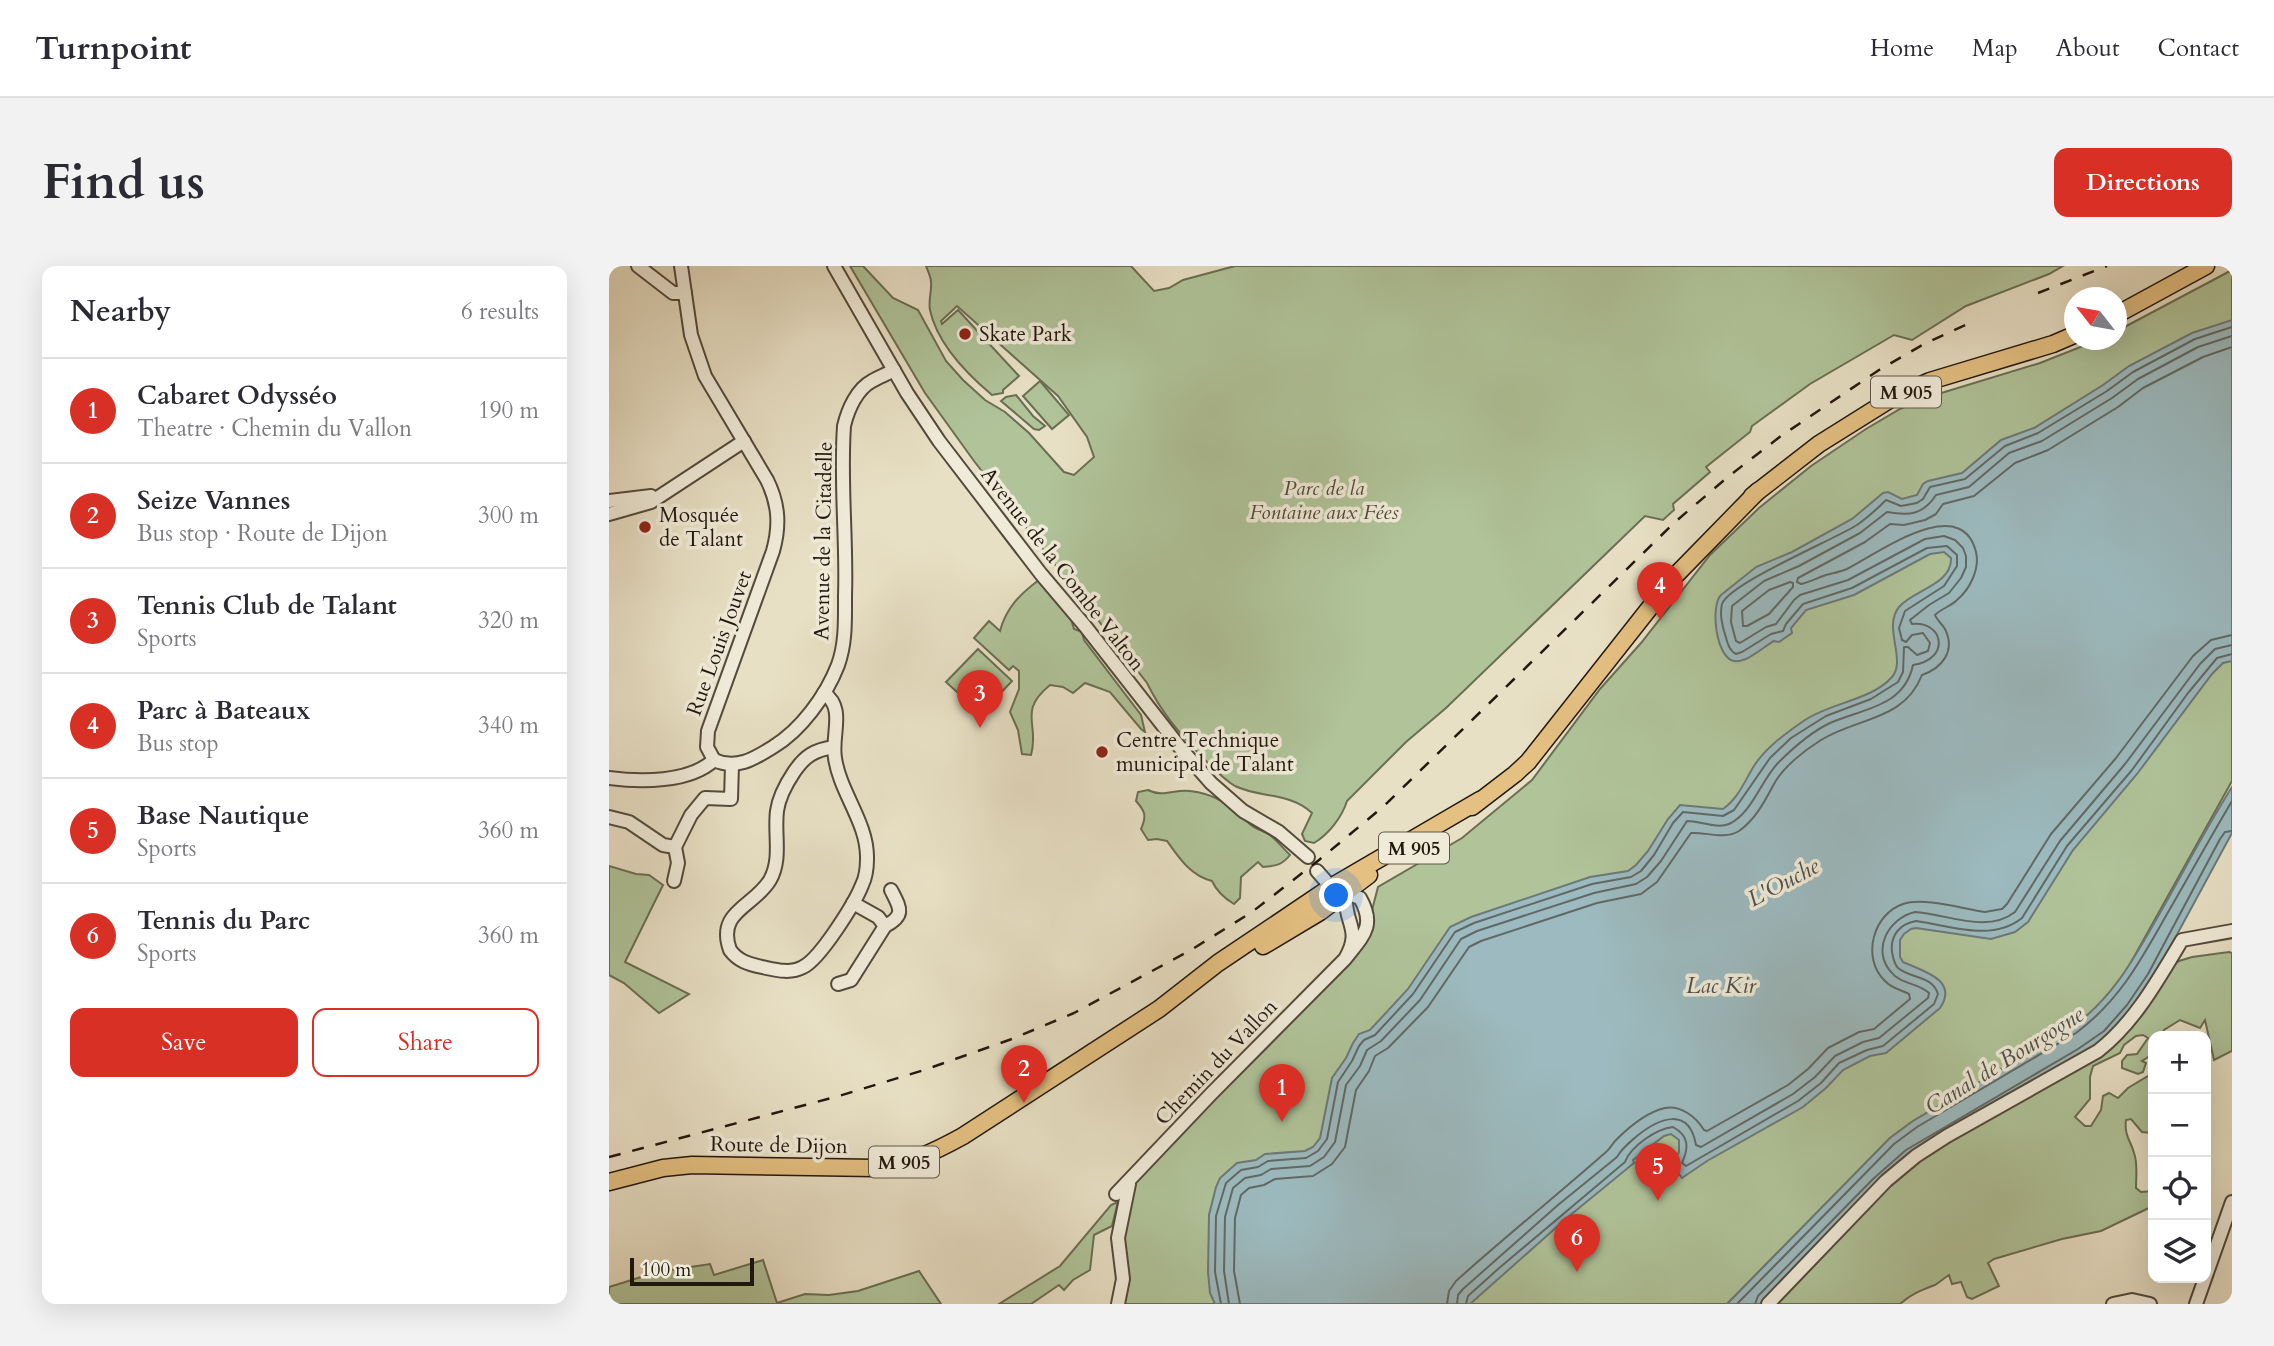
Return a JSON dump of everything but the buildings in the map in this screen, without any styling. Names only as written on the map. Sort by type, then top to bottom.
[{"type":"main road","points":[[2127,309],[2206,266]]},
{"type":"main road","name":"M 905","points":[[1612,654],[1615,643],[1683,556],[1731,512],[1819,444],[1894,397],[1930,381],[2064,339]]},
{"type":"main road","name":"M 905","points":[[1338,890],[1364,878],[1442,830],[1528,762],[1688,561],[1758,491]]},
{"type":"main road","name":"M 905","points":[[1626,640],[1629,630],[1650,601],[1654,590]]},
{"type":"main road","name":"M 905","points":[[1338,890],[1371,864],[1480,800]]},
{"type":"main road","name":"Route de Dijon","points":[[1159,1009],[1239,960],[1326,895],[1338,890]]},
{"type":"main road","name":"Route de Dijon","points":[[609,1182],[653,1170],[685,1165],[875,1168],[913,1160],[963,1136],[1159,1009],[1218,964],[1338,890]]},
{"type":"street","points":[[638,266],[673,293],[685,293]]},
{"type":"street","name":"Rue Louis Jouvet","points":[[681,266],[691,335],[705,376],[771,488],[777,508],[778,530],[773,551],[708,731],[707,747],[713,760]]},
{"type":"street","name":"Avenue de la Combe Valton","points":[[834,266],[894,370],[944,449],[1182,750],[1211,783],[1243,811],[1279,832],[1308,858]]},
{"type":"street","name":"Avenue de la Citadelle","points":[[732,765],[754,758],[776,746],[802,722],[824,692],[838,665],[845,633],[844,426],[856,398],[869,382],[894,370]]},
{"type":"street","points":[[609,514],[651,502],[744,441]]},
{"type":"street","points":[[609,501],[662,494]]},
{"type":"street","points":[[824,692],[830,697],[836,710],[834,747],[842,784],[863,835],[867,853],[864,880],[853,903],[817,957],[801,969],[782,971],[750,964],[739,959],[730,950],[726,934],[731,918],[760,894],[774,872],[777,811],[786,785],[809,754],[834,747]]},
{"type":"street","points":[[609,778],[638,780],[692,774],[702,770],[713,760],[732,765],[731,799],[705,798],[669,846]]},
{"type":"street","points":[[613,818],[629,822],[669,846],[678,863],[674,881]]},
{"type":"street","points":[[1317,871],[1338,890],[1354,933],[1354,940],[1345,959]]},
{"type":"street","points":[[838,984],[851,980],[885,926],[899,914],[900,909],[891,890]]},
{"type":"street","name":"Chemin du Vallon","points":[[1116,1194],[1345,959],[1367,930],[1369,921],[1360,898],[1338,890]]},
{"type":"street","points":[[853,903],[879,917],[885,926]]},
{"type":"street","points":[[1768,1304],[1886,1181],[1916,1156],[2098,1051],[2114,1038],[2157,981],[2182,940],[2232,931]]},
{"type":"street","points":[[1118,1304],[1122,1279],[1118,1238],[1130,1180]]},
{"type":"street","points":[[2196,1304],[2232,1202]]},
{"type":"street","points":[[2113,1304],[2132,1300],[2150,1304]]},
{"type":"green space","name":"Parc de la Fontaine aux Fées","points":[[850,266],[863,266],[893,298],[918,310],[946,361],[963,380],[1029,433],[1064,472],[1074,475],[1094,457],[1087,437],[1058,396],[957,306],[941,321],[942,324],[958,310],[1019,376],[1003,393],[992,395],[973,378],[954,357],[939,334],[930,307],[931,280],[926,266],[1131,266],[1154,291],[1235,266],[2063,266],[1966,306],[1912,340],[1894,335],[1810,384],[1752,426],[1750,432],[1706,467],[1710,472],[1673,504],[1674,510],[1663,520],[1645,516],[1446,708],[1406,742],[1347,801],[1334,825],[1314,843],[1305,841],[1302,834],[1312,813],[1284,798],[1235,786],[1214,769],[1179,731],[1158,704],[1147,683],[974,461],[925,393]]},
{"type":"green space","name":"Lac Kir","points":[[2232,270],[2232,781],[2125,973],[2094,1011],[2073,1027],[1913,1121],[1890,1138],[1727,1304],[1123,1304],[1122,1245],[1138,1174],[1373,924],[1372,910],[1378,887],[1462,838],[1532,780],[1600,689],[1641,643],[1710,555],[1759,508],[1811,466],[1900,409],[1925,398],[2040,363],[2073,350],[2127,350],[2127,326]]},
{"type":"green space","points":[[1040,381],[1069,415],[1052,429],[1023,396]]},
{"type":"green space","points":[[1016,395],[1045,426],[1039,430],[1034,429],[1001,401]]},
{"type":"green space","points":[[1039,580],[1071,619],[1074,629],[1082,632],[1084,640],[1141,715],[1145,732],[1110,692],[1085,683],[1073,693],[1063,687],[1050,685],[1034,703],[1031,718],[1031,755],[1022,754],[1018,730],[1010,712],[1019,689],[1019,671],[1013,666],[1009,670],[974,638],[989,621],[1000,631],[1015,602]]},
{"type":"green space","points":[[978,649],[1012,681],[981,714],[946,682]]},
{"type":"green space","points":[[1148,790],[1159,793],[1190,791],[1209,795],[1231,808],[1253,827],[1270,835],[1290,855],[1275,865],[1263,867],[1258,862],[1241,877],[1240,898],[1234,904],[1221,894],[1212,881],[1186,866],[1167,841],[1148,840],[1141,829],[1144,814],[1136,801],[1138,792]]},
{"type":"green space","points":[[609,866],[649,875],[663,885],[625,962],[689,994],[659,1013],[624,983],[609,975]]},
{"type":"green space","points":[[2232,953],[2232,1051],[2214,1060],[2211,1031],[2207,1031],[2205,1020],[2200,1028],[2180,1020],[2163,1031],[2148,1031],[2148,1038],[2143,1035],[2136,1036],[2124,1045],[2120,1053],[2093,1066],[2090,1099],[2075,1117],[2085,1126],[2091,1126],[2101,1110],[2103,1096],[2109,1093],[2118,1098],[2128,1088],[2148,1076],[2148,1133],[2142,1132],[2131,1119],[2126,1120],[2126,1126],[2136,1161],[2136,1188],[2141,1192],[2148,1191],[2148,1208],[2101,1231],[2062,1239],[1994,1259],[1988,1263],[1999,1286],[1972,1299],[1967,1297],[1961,1282],[1952,1284],[1949,1275],[1900,1304],[1760,1304],[1877,1184],[2179,961]]},
{"type":"green space","points":[[2148,1038],[2148,1057],[2142,1061],[2146,1063],[2143,1072],[2138,1074],[2122,1068],[2122,1061],[2127,1055],[2137,1054]]},
{"type":"green space","points":[[1118,1202],[1112,1226],[1094,1235],[1090,1270],[1073,1280],[1064,1290],[1059,1285],[1031,1304],[999,1304],[1060,1266],[1111,1205]]},
{"type":"green space","points":[[763,1260],[777,1303],[805,1294],[829,1295],[858,1291],[919,1271],[941,1304],[609,1304],[609,1287],[657,1272],[710,1264],[714,1275]]},
{"type":"water","name":"Lac Kir","points":[[2232,320],[2232,661],[2223,663],[2212,674],[2137,774],[2073,850],[2028,922],[2015,932],[1991,939],[1916,928],[1904,934],[1900,940],[1900,957],[1903,962],[1929,973],[1942,984],[1945,998],[1940,1008],[1886,1053],[1870,1056],[1843,1070],[1803,1107],[1682,1178],[1672,1165],[1679,1152],[1679,1140],[1671,1134],[1664,1136],[1633,1160],[1634,1163],[1470,1304],[1215,1304],[1210,1293],[1208,1272],[1209,1215],[1220,1178],[1237,1163],[1256,1160],[1265,1154],[1305,1151],[1313,1147],[1320,1138],[1332,1078],[1353,1043],[1359,1034],[1370,1030],[1408,989],[1450,927],[1471,917],[1590,877],[1628,871],[1648,851],[1680,805],[1723,809],[1736,796],[1761,756],[1782,736],[1815,714],[1873,691],[1891,678],[1897,663],[1893,634],[1894,615],[1905,601],[1945,575],[1951,558],[1944,552],[1930,554],[1854,595],[1806,610],[1791,628],[1792,633],[1739,661],[1728,658],[1719,642],[1716,610],[1721,595],[1756,567],[1792,552],[1852,519],[1883,493],[1888,492],[1902,499],[1917,495],[1928,481],[1962,473],[2001,440],[2034,428],[2129,366],[2192,333]]},
{"type":"water","name":"Canal de Bourgogne","points":[[2232,787],[2232,833],[2154,977],[2120,1025],[2096,1046],[1877,1184],[1760,1304],[1727,1304],[1890,1138],[1913,1121],[2073,1027],[2101,1002],[2132,960]]},
{"type":"railway","points":[[2038,293],[2107,266]]},
{"type":"railway","points":[[609,1157],[839,1096],[1012,1039],[1074,1013],[1191,950],[1252,912],[1384,806],[1675,522],[1729,476],[1781,436],[1879,370],[1924,344],[1976,320]]},
{"type":"place","name":"Skate Park","points":[[965,334]]},
{"type":"place","name":"Mosquée de Talant","points":[[645,527]]},
{"type":"place","name":"Parc à Bateaux","points":[[1660,620]]},
{"type":"place","name":"Tennis Club de Talant","points":[[980,728]]},
{"type":"place","name":"Centre Technique municipal de Talant","points":[[1102,752]]},
{"type":"place","name":"Seize Vannes","points":[[1024,1103]]},
{"type":"place","name":"Cabaret Odysséo","points":[[1282,1122]]},
{"type":"place","name":"Base Nautique","points":[[1658,1201]]},
{"type":"place","name":"Tennis du Parc","points":[[1577,1272]]},
{"type":"water label","name":"L'Ouche","points":[[1783,882]]}]
